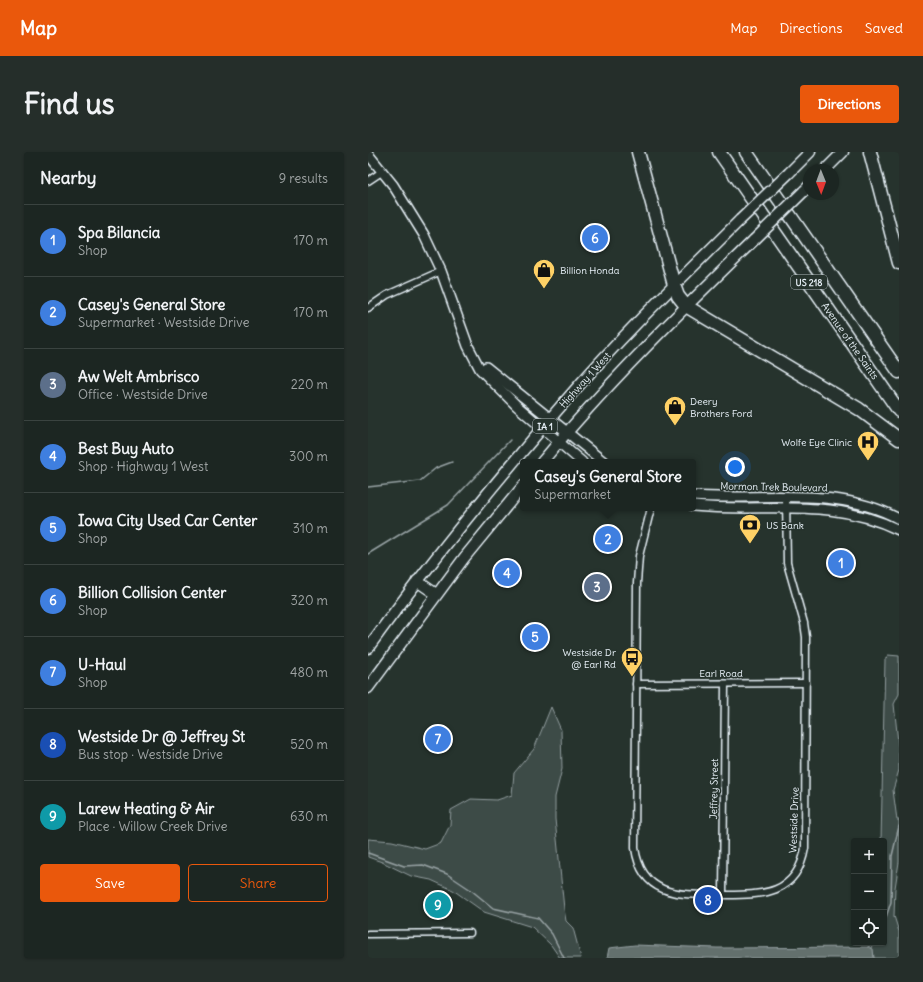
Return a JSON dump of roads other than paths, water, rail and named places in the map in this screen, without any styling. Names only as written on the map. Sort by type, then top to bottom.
[{"type":"highway","points":[[638,152],[674,285],[678,296],[686,306],[859,409],[899,438]]},
{"type":"highway","name":"Avenue of the Saints","points":[[719,152],[899,412]]},
{"type":"highway","name":"US 218","points":[[746,152],[899,372]]},
{"type":"highway","points":[[870,152],[899,263]]},
{"type":"main road","name":"Highway 1 West","points":[[368,648],[417,581],[519,454],[552,419],[603,360],[674,285],[810,152]]},
{"type":"main road","points":[[831,164],[843,152]]},
{"type":"main road","points":[[368,154],[383,171],[414,218],[441,271],[468,346],[480,369],[543,429],[579,459]]},
{"type":"main road","name":"IA 1","points":[[545,459],[567,432],[686,306],[803,192]]},
{"type":"main road","points":[[468,346],[495,376],[552,419],[600,459]]},
{"type":"main road","points":[[368,688],[436,594],[520,490]]},
{"type":"main road","name":"Mormon Trek Boulevard","points":[[696,496],[825,498],[843,500],[878,509],[899,519]]},
{"type":"main road","name":"Mormon Trek Boulevard","points":[[696,506],[842,510],[872,518],[899,530]]},
{"type":"main road","points":[[417,581],[436,594]]},
{"type":"street","points":[[368,181],[383,171]]},
{"type":"street","points":[[368,308],[387,295],[441,271]]},
{"type":"street","name":"Westside Drive","points":[[650,511],[642,542],[637,571],[635,848],[638,864],[642,872],[655,884],[670,893],[685,895],[758,895],[774,891],[788,882],[801,865],[805,848],[806,637],[804,623],[787,563],[786,497]]},
{"type":"street","name":"Earl Road","points":[[636,684],[806,683]]},
{"type":"street","name":"Jeffrey Street","points":[[723,895],[725,684]]},
{"type":"street","points":[[368,934],[470,933]]},
{"type":"waterway","points":[[368,554],[448,505],[510,440]]},
{"type":"waterway","points":[[368,487],[420,481],[436,468],[452,462]]},
{"type":"waterway","points":[[887,914],[891,902],[892,856],[899,826]]},
{"type":"waterway","points":[[368,853],[404,866],[423,865],[447,874],[471,890],[493,908],[538,918],[552,934],[564,958]]},
{"type":"place","name":"Billion Collision Center","points":[[595,238]]},
{"type":"place","name":"Billion Honda","points":[[544,290]]},
{"type":"place","name":"Deery Brothers Ford","points":[[675,426]]},
{"type":"place","name":"Wolfe Eye Clinic","points":[[868,462]]},
{"type":"place","name":"Casey's General Store","points":[[608,539]]},
{"type":"place","name":"US Bank","points":[[750,544]]},
{"type":"place","name":"Spa Bilancia","points":[[841,563]]},
{"type":"place","name":"Best Buy Auto","points":[[507,573]]},
{"type":"place","name":"Aw Welt Ambrisco","points":[[597,587]]},
{"type":"place","name":"Iowa City Used Car Center","points":[[535,637]]},
{"type":"place","name":"Westside Dr @ Earl Rd","points":[[632,678]]},
{"type":"place","name":"U-Haul","points":[[438,739]]},
{"type":"place","name":"Westside Dr @ Jeffrey St","points":[[708,900]]},
{"type":"place","name":"Larew Heating & Air","points":[[438,905]]}]
